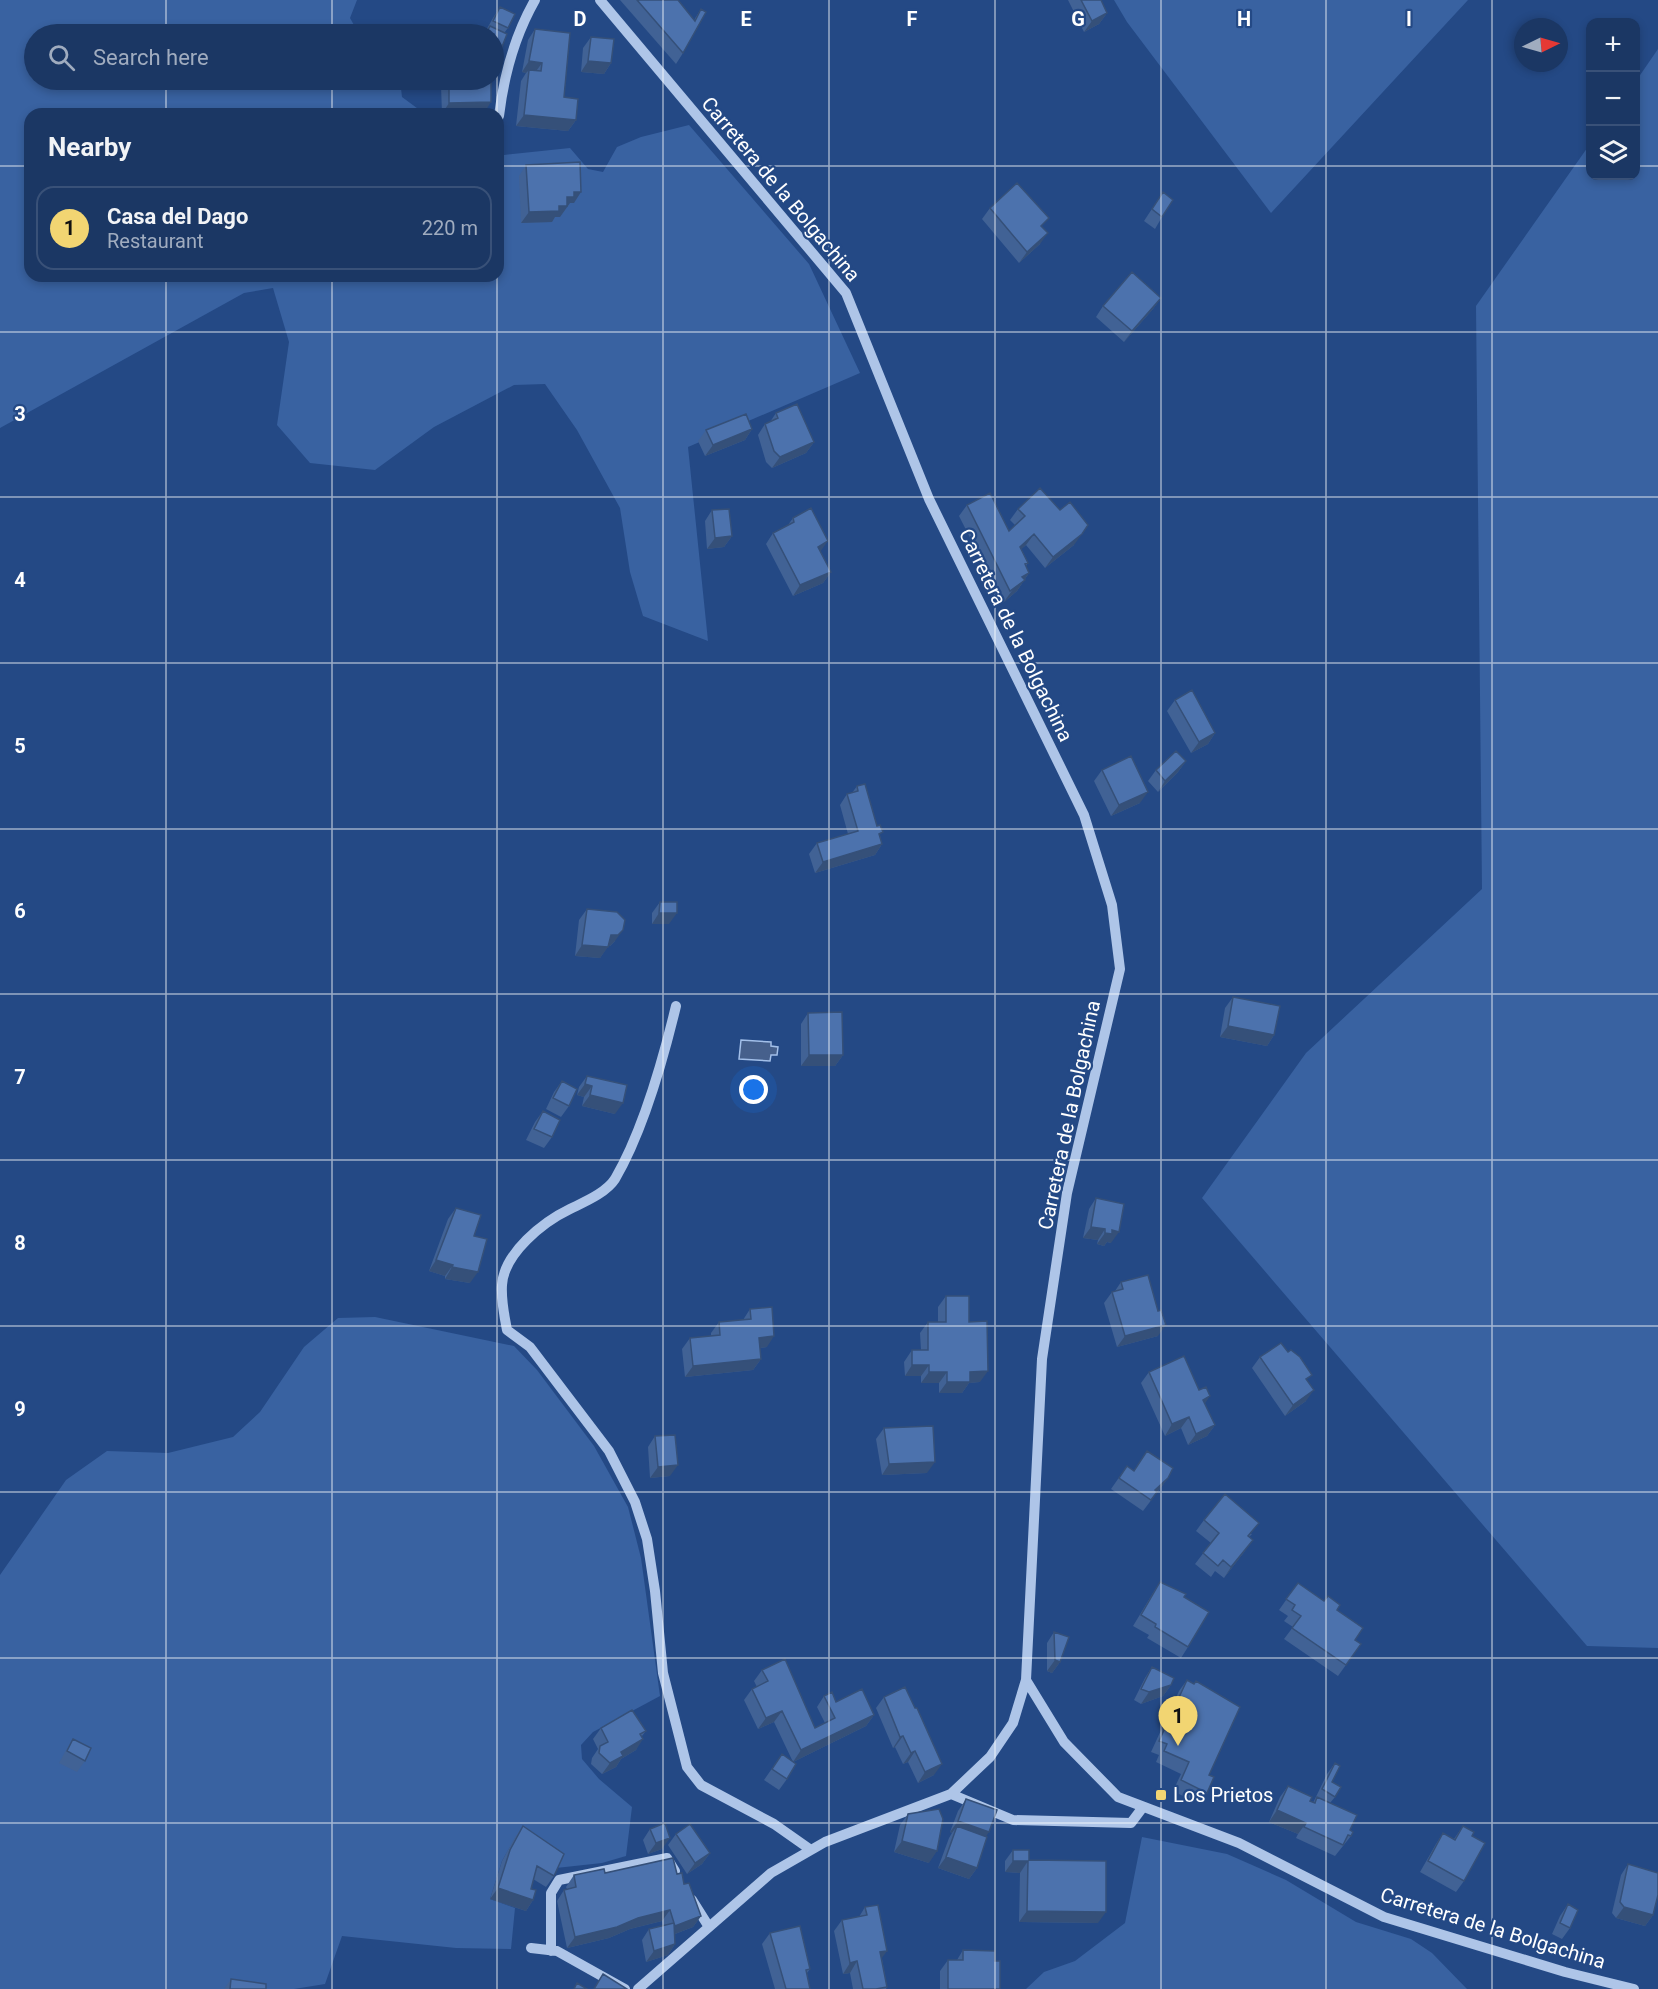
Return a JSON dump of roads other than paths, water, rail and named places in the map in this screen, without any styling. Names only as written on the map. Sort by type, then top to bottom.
[{"type":"street","points":[[504,79],[518,30],[535,0]]},
{"type":"street","name":"Carretera de la Bolgachina","points":[[600,0],[846,293],[929,499],[1084,815],[1112,904],[1120,969],[1067,1193],[1042,1359],[1026,1680],[1064,1742],[1118,1797],[1239,1844],[1384,1917],[1565,1972],[1634,1989]]},
{"type":"street","points":[[500,108],[502,90]]},
{"type":"street","points":[[676,1006],[663,1060],[614,1181],[592,1198],[560,1214],[514,1254],[502,1282],[503,1308],[507,1330],[530,1347],[603,1443],[635,1502],[647,1539],[663,1673],[687,1767],[701,1785],[774,1824],[811,1850]]},
{"type":"street","points":[[638,1989],[771,1873],[825,1842],[951,1794],[990,1757],[1002,1740],[1013,1723],[1026,1680]]},
{"type":"street","points":[[951,1794],[1013,1820],[1131,1823],[1143,1807]]},
{"type":"street","points":[[551,1951],[551,1893],[559,1880],[667,1858],[709,1927]]},
{"type":"street","points":[[531,1948],[558,1951],[625,1989]]},
{"type":"place","name":"Casa del Dago","points":[[1178,1746]]},
{"type":"place","name":"Los Prietos","points":[[1161,1795]]}]
